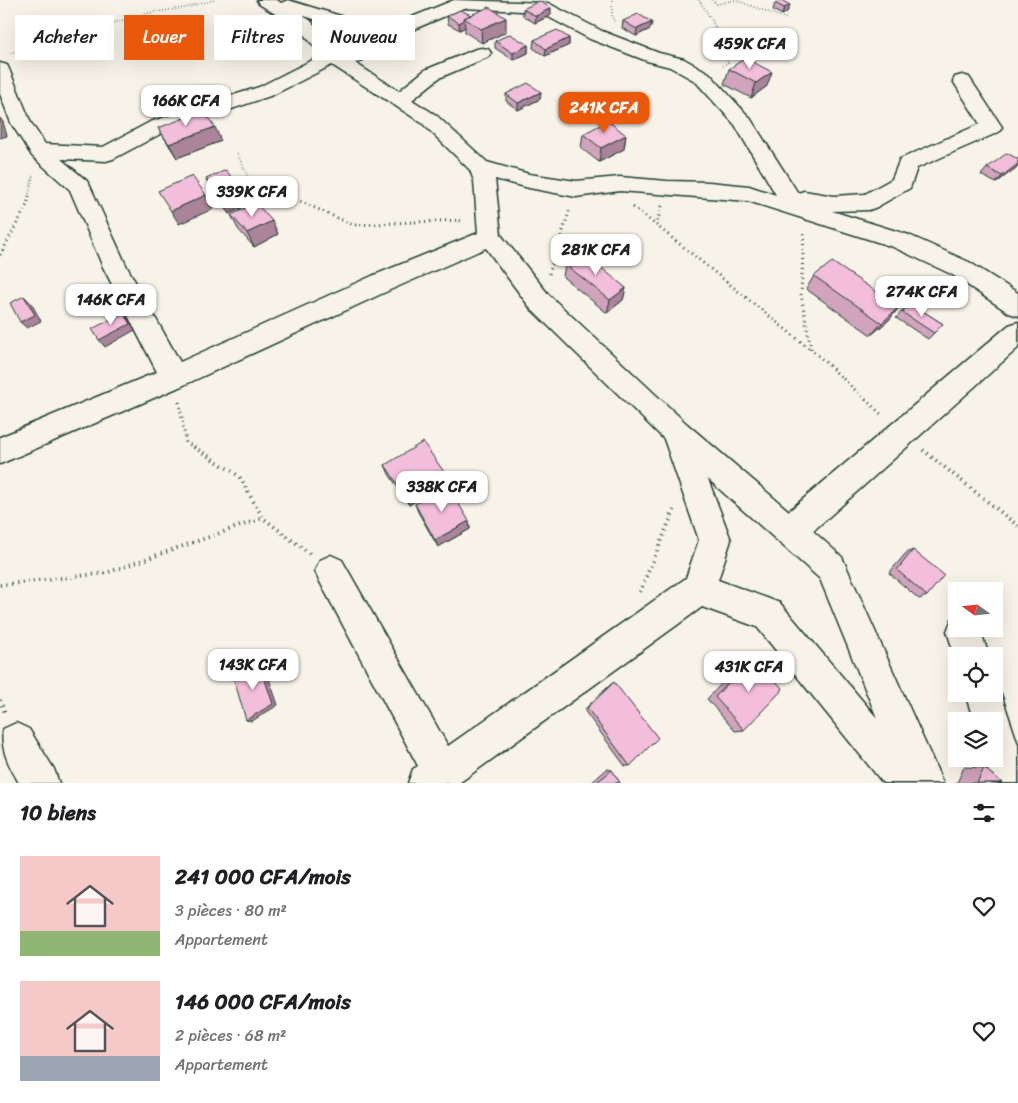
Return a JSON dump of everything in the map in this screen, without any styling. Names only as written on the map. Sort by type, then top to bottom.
[{"type":"street","points":[[266,0],[320,15]]},
{"type":"street","points":[[266,0],[304,24],[312,33]]},
{"type":"street","points":[[292,6],[315,0]]},
{"type":"street","points":[[415,22],[466,1],[494,6],[542,7],[596,35],[677,64],[702,77],[743,122],[795,207]]},
{"type":"street","points":[[400,100],[432,74],[482,53]]},
{"type":"street","points":[[39,151],[106,154],[156,127],[266,91],[327,60]]},
{"type":"street","points":[[338,60],[429,119],[479,167],[485,182],[490,237],[540,302],[677,434],[831,568],[924,783]]},
{"type":"street","points":[[5,61],[21,123],[39,151],[79,186],[115,267],[174,377]]},
{"type":"street","points":[[795,207],[804,199],[834,204],[869,202],[902,183],[908,164],[992,127],[962,81]]},
{"type":"street","points":[[479,167],[529,181],[576,189],[620,184],[749,194],[901,241],[960,268],[1018,306]]},
{"type":"street","points":[[0,451],[174,377],[381,282],[490,237]]},
{"type":"street","points":[[789,532],[1018,332]]},
{"type":"street","points":[[331,571],[435,778],[699,589],[715,540],[677,434]]},
{"type":"street","points":[[699,589],[768,615],[908,783]]},
{"type":"street","points":[[16,742],[40,783]]},
{"type":"street","points":[[1003,757],[1011,783]]},
{"type":"path","points":[[5,61],[148,13],[184,8],[214,0]]},
{"type":"path","points":[[699,0],[713,22],[728,63],[702,77]]},
{"type":"path","points":[[712,0],[717,4],[735,0],[787,19]]},
{"type":"path","points":[[0,256],[27,205],[39,151]]},
{"type":"path","points":[[237,152],[248,177],[353,225],[458,220],[490,237]]},
{"type":"path","points":[[540,302],[576,189]]},
{"type":"path","points":[[667,189],[656,225],[811,349],[901,433],[1018,526]]},
{"type":"path","points":[[795,207],[805,236],[801,295],[811,349]]},
{"type":"path","points":[[174,377],[186,442],[239,476],[263,518],[331,571]]},
{"type":"path","points":[[639,594],[690,470]]},
{"type":"path","points":[[0,585],[106,574],[263,518]]},
{"type":"building","points":[[781,0],[790,5],[784,8],[775,3]]},
{"type":"building","points":[[539,1],[551,8],[536,16],[523,9]]},
{"type":"building","points":[[489,7],[506,18],[481,29],[464,18]]},
{"type":"building","points":[[460,10],[471,15],[459,23],[447,16]]},
{"type":"building","points":[[638,14],[652,22],[637,29],[623,21]]},
{"type":"building","points":[[557,30],[569,38],[546,49],[534,40]]},
{"type":"building","points":[[510,34],[528,45],[513,53],[495,41]]},
{"type":"building","points":[[745,58],[772,72],[756,83],[729,69]]},
{"type":"building","points":[[528,83],[541,92],[518,103],[506,94]]},
{"type":"building","points":[[203,111],[215,127],[169,144],[158,128]]},
{"type":"building","points":[[608,121],[626,135],[601,148],[583,134]]},
{"type":"building","points":[[1007,153],[1018,159],[1018,164],[1002,176],[987,168]]},
{"type":"building","points":[[226,170],[242,191],[222,200],[206,179]]},
{"type":"building","points":[[192,176],[206,195],[171,211],[158,191]]},
{"type":"building","points":[[256,203],[272,221],[247,233],[231,215]]},
{"type":"building","points":[[582,252],[626,288],[610,300],[565,264]]},
{"type":"building","points":[[832,262],[899,307],[882,323],[814,276]]},
{"type":"building","points":[[24,296],[35,315],[20,322],[10,303]]},
{"type":"building","points":[[910,303],[943,324],[934,333],[902,312]]},
{"type":"building","points":[[123,313],[130,324],[99,340],[92,329]]},
{"type":"building","points":[[423,442],[444,472],[406,497],[385,465]]},
{"type":"building","points":[[448,486],[469,521],[435,540],[415,504]]},
{"type":"building","points":[[913,550],[944,575],[927,596],[897,570]]},
{"type":"building","points":[[753,656],[783,689],[744,730],[715,697]]},
{"type":"building","points":[[259,662],[273,704],[246,720],[233,676]]},
{"type":"building","points":[[614,682],[658,738],[630,766],[587,708]]},
{"type":"building","points":[[984,768],[1002,783],[977,783]]},
{"type":"building","points":[[612,770],[620,783],[596,783]]}]
